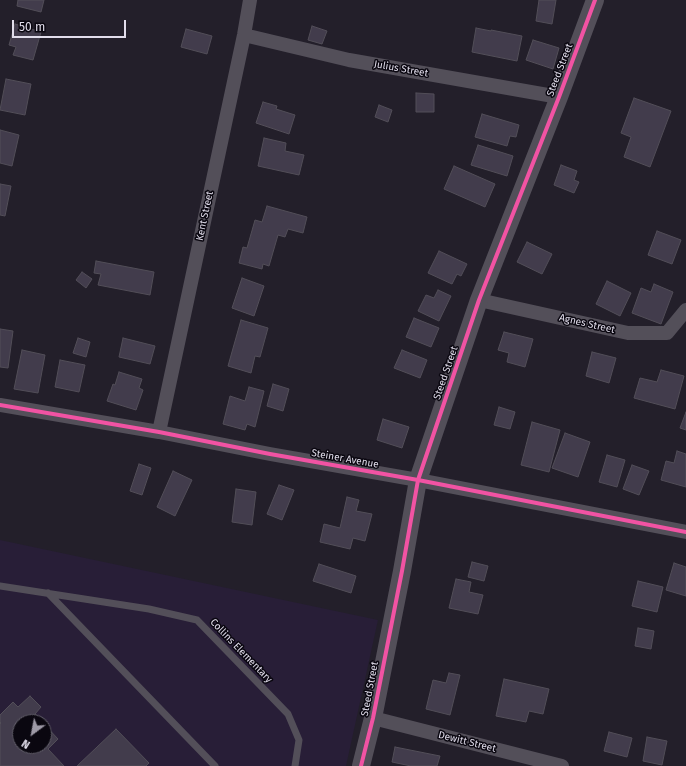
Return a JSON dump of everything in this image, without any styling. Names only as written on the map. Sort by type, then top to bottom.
[{"type":"street","name":"Kent Street","points":[[159,432],[244,35],[250,0]]},
{"type":"street","name":"Steed Street","points":[[361,766],[373,718],[418,480],[479,300],[595,0]]},
{"type":"street","name":"Julius Street","points":[[244,35],[349,60],[558,96]]},
{"type":"street","name":"Agnes Street","points":[[479,300],[628,333],[667,333],[686,310]]},
{"type":"street","name":"Steiner Avenue","points":[[0,405],[159,432],[686,532]]},
{"type":"street","name":"Dewitt Street","points":[[373,718],[562,766]]},
{"type":"lane","name":"Collins Elementary","points":[[0,586],[149,609],[197,620],[288,714],[299,740],[295,766]]},
{"type":"lane","points":[[48,593],[215,766]]},
{"type":"shaded area","points":[[0,540],[378,620],[346,766],[0,766]]},
{"type":"building","points":[[18,0],[44,0],[41,12],[17,6]]},
{"type":"building","points":[[539,0],[556,0],[552,24],[536,21]]},
{"type":"building","points":[[15,24],[41,32],[33,60],[13,55],[16,47],[9,45]]},
{"type":"building","points":[[312,26],[327,31],[322,44],[308,40]]},
{"type":"building","points":[[476,28],[522,36],[517,61],[472,52]]},
{"type":"building","points":[[186,29],[212,36],[207,54],[181,47]]},
{"type":"building","points":[[533,40],[559,48],[553,69],[526,60]]},
{"type":"building","points":[[6,79],[31,84],[25,115],[0,110]]},
{"type":"building","points":[[416,93],[434,94],[434,112],[416,112]]},
{"type":"building","points":[[634,98],[671,111],[650,167],[624,157],[631,137],[621,133]]},
{"type":"building","points":[[263,102],[277,106],[276,109],[295,115],[289,134],[256,123]]},
{"type":"building","points":[[379,105],[392,110],[388,122],[375,117]]},
{"type":"building","points":[[482,114],[519,125],[516,137],[510,136],[507,146],[475,137]]},
{"type":"building","points":[[0,130],[19,135],[12,166],[0,163]]},
{"type":"building","points":[[264,138],[286,143],[285,151],[304,155],[299,175],[258,166]]},
{"type":"building","points":[[478,145],[513,156],[507,176],[471,165]]},
{"type":"building","points":[[561,165],[577,171],[574,180],[579,182],[574,193],[554,185]]},
{"type":"building","points":[[454,166],[495,184],[485,207],[444,189]]},
{"type":"building","points":[[0,184],[11,186],[5,216],[0,215]]},
{"type":"building","points":[[267,206],[307,217],[303,233],[288,229],[285,237],[278,235],[269,266],[263,264],[262,269],[239,263],[243,247],[247,248],[255,220],[262,222]]},
{"type":"building","points":[[657,231],[681,240],[672,264],[648,255]]},
{"type":"building","points":[[527,242],[552,254],[542,274],[517,262]]},
{"type":"building","points":[[439,251],[467,264],[461,276],[457,274],[452,284],[428,273]]},
{"type":"building","points":[[96,261],[154,272],[150,295],[98,285],[101,274],[94,273]]},
{"type":"building","points":[[82,272],[92,279],[86,288],[76,280]]},
{"type":"building","points":[[242,278],[264,286],[254,316],[232,308]]},
{"type":"building","points":[[607,281],[631,293],[620,316],[596,304]]},
{"type":"building","points":[[654,284],[673,292],[661,324],[632,313],[641,288],[651,292]]},
{"type":"building","points":[[438,290],[451,296],[439,321],[418,311],[426,295],[434,298]]},
{"type":"building","points":[[414,318],[439,328],[431,347],[406,337]]},
{"type":"building","points":[[241,320],[268,328],[260,357],[255,356],[251,373],[228,366]]},
{"type":"building","points":[[0,329],[13,331],[8,368],[0,367]]},
{"type":"building","points":[[504,332],[533,339],[525,367],[507,362],[509,353],[498,350]]},
{"type":"building","points":[[78,338],[90,342],[86,357],[73,353]]},
{"type":"building","points":[[123,338],[155,346],[150,364],[119,357]]},
{"type":"building","points":[[22,350],[45,355],[38,393],[14,389]]},
{"type":"building","points":[[402,350],[427,360],[420,378],[394,368]]},
{"type":"building","points":[[592,352],[616,358],[609,383],[586,376]]},
{"type":"building","points":[[60,360],[85,365],[79,392],[55,387]]},
{"type":"building","points":[[661,370],[684,376],[675,409],[634,398],[640,378],[657,382]]},
{"type":"building","points":[[119,372],[142,379],[139,388],[143,390],[136,410],[107,401],[113,384],[115,385]]},
{"type":"building","points":[[273,384],[289,389],[283,411],[267,406]]},
{"type":"building","points":[[249,387],[264,391],[255,427],[247,424],[245,430],[223,424],[230,396],[245,401]]},
{"type":"building","points":[[499,407],[515,412],[510,429],[494,425]]},
{"type":"building","points":[[686,412],[686,430],[680,428]]},
{"type":"building","points":[[383,419],[409,427],[402,448],[377,440]]},
{"type":"building","points":[[532,422],[560,430],[549,472],[521,465]]},
{"type":"building","points":[[565,433],[590,442],[578,477],[552,468]]},
{"type":"building","points":[[677,451],[686,454],[686,487],[661,480],[666,461],[674,463]]},
{"type":"building","points":[[607,455],[625,460],[617,487],[599,482]]},
{"type":"building","points":[[139,464],[151,468],[142,495],[130,491]]},
{"type":"building","points":[[632,465],[649,471],[639,495],[623,489]]},
{"type":"building","points":[[173,471],[192,480],[175,516],[157,507]]},
{"type":"building","points":[[279,485],[294,490],[282,520],[267,514]]},
{"type":"building","points":[[236,489],[256,492],[252,525],[232,522]]},
{"type":"building","points":[[347,497],[359,500],[356,511],[372,514],[365,541],[353,538],[350,549],[320,542],[324,524],[340,528]]},
{"type":"building","points":[[472,562],[488,566],[484,581],[468,577]]},
{"type":"building","points":[[674,563],[686,567],[686,596],[666,590]]},
{"type":"building","points":[[319,564],[356,576],[351,593],[313,581]]},
{"type":"building","points":[[456,579],[471,582],[469,592],[483,595],[478,614],[449,608]]},
{"type":"building","points":[[638,581],[663,587],[657,612],[632,606]]},
{"type":"building","points":[[638,628],[654,631],[651,649],[635,646]]},
{"type":"building","points":[[449,673],[460,675],[450,715],[426,709],[433,680],[446,683]]},
{"type":"building","points":[[504,679],[549,689],[543,714],[529,711],[526,722],[496,716]]},
{"type":"building","points":[[30,696],[41,707],[35,714],[12,714],[12,754],[52,753],[64,766],[0,766],[0,715],[13,702],[18,707]]},
{"type":"building","points":[[116,729],[149,763],[146,766],[77,766]]},
{"type":"building","points":[[609,732],[632,738],[627,757],[604,751]]},
{"type":"building","points":[[52,733],[58,739],[52,745]]},
{"type":"building","points":[[647,737],[667,741],[662,765],[643,761]]},
{"type":"building","points":[[395,747],[440,756],[437,766],[411,766],[392,762]]},
{"type":"cycle path","points":[[361,766],[373,718],[418,480],[479,300],[559,97],[595,0]]},
{"type":"cycle path","points":[[0,405],[159,432],[686,532]]}]
